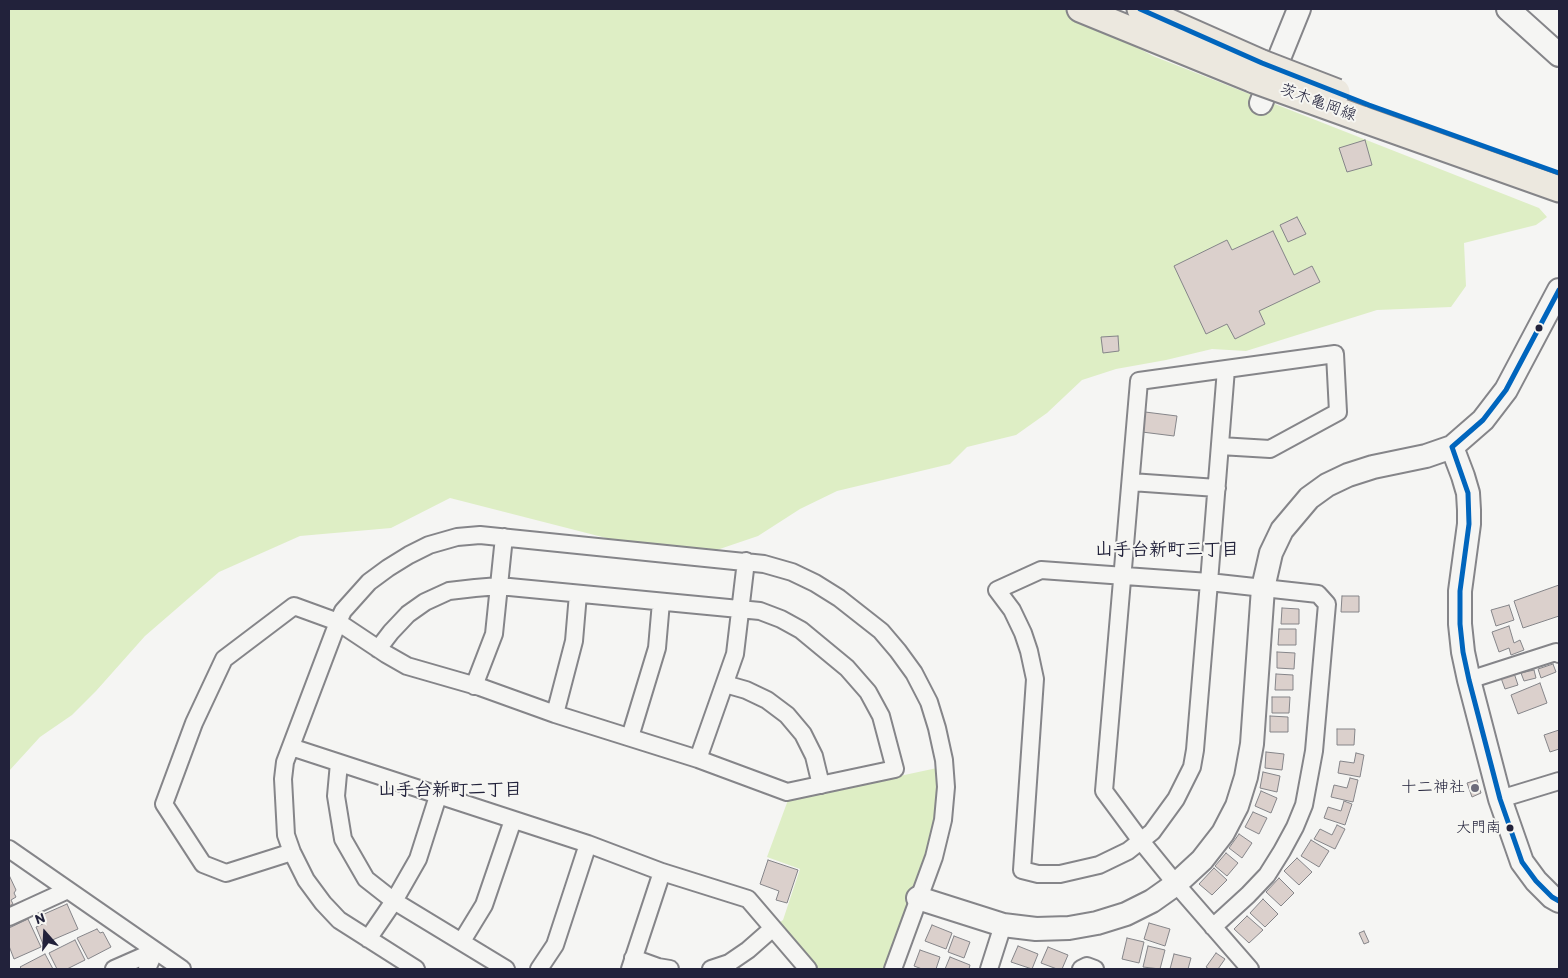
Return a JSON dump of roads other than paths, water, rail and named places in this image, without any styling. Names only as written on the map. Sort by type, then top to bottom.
[{"type":"main road","name":"茨木亀岡線","points":[[1080,9],[1259,82],[1366,112],[1559,173]]},
{"type":"main road","name":"茨木亀岡線","points":[[1140,9],[1259,82]]},
{"type":"main road","name":"茨木亀岡線","points":[[1366,112],[1559,189]]},
{"type":"street","points":[[1259,82],[1299,9]]},
{"type":"street","points":[[1508,9],[1559,55]]},
{"type":"street","points":[[918,898],[1003,925],[1036,929],[1061,929],[1097,923],[1126,914],[1152,901],[1176,884],[1202,860],[1223,834],[1237,806],[1246,777],[1252,744],[1263,588],[1271,553],[1282,530],[1310,498],[1328,485],[1348,475],[1373,467],[1426,456],[1452,447],[1483,420],[1506,390],[1559,290]]},
{"type":"street","points":[[1220,446],[1270,449],[1338,412],[1335,354],[1139,381],[1104,791],[1176,884],[1250,969]]},
{"type":"street","points":[[1213,927],[1267,875],[1296,827],[1304,805],[1313,760],[1327,604],[1318,594],[1209,582],[1041,570],[997,590],[1012,610],[1023,633],[1035,679],[1022,870],[1038,874],[1060,874],[1099,865],[1128,851],[1152,832],[1176,799],[1192,767],[1195,750],[1209,582],[1217,488],[1226,369]]},
{"type":"street","points":[[1452,447],[1468,492],[1469,524],[1460,599],[1460,624],[1469,680],[1500,799],[1522,862],[1536,881],[1552,897],[1559,901]]},
{"type":"street","points":[[1131,482],[1217,488]]},
{"type":"street","points":[[416,969],[339,920],[323,903],[306,880],[286,835],[283,779],[285,762],[343,611],[369,582],[408,555],[429,545],[457,537],[480,534],[764,564],[792,572],[815,583],[881,631],[914,673],[929,702],[944,760],[946,788],[943,820],[934,857],[893,969]]},
{"type":"street","points":[[474,686],[494,634],[504,537]]},
{"type":"street","points":[[698,759],[735,654],[746,561]]},
{"type":"street","points":[[292,852],[226,874],[203,864],[164,804],[194,724],[224,659],[294,606],[338,622],[378,649],[407,666],[698,759],[787,792],[895,768],[881,716],[868,692],[847,668],[801,630],[781,619],[760,611],[499,586],[449,591],[425,602],[408,614],[378,649]]},
{"type":"street","points":[[555,714],[574,641],[578,594]]},
{"type":"street","points":[[630,737],[656,648],[661,602]]},
{"type":"street","points":[[1469,680],[1556,652],[1559,654]]},
{"type":"street","points":[[725,684],[746,690],[767,700],[787,715],[803,734],[814,756],[821,785]]},
{"type":"street","points":[[290,747],[588,844],[662,872],[748,899],[808,969]]},
{"type":"street","points":[[338,763],[336,796],[342,839],[366,879],[394,901],[506,969]]},
{"type":"street","points":[[1500,799],[1559,781]]},
{"type":"street","points":[[368,939],[394,901],[418,859],[438,796]]},
{"type":"street","points":[[462,941],[484,905],[513,820]]},
{"type":"street","points":[[539,969],[555,945],[588,844]]},
{"type":"street","points":[[9,849],[182,969]]},
{"type":"street","points":[[662,872],[631,964],[670,969]]},
{"type":"street","points":[[9,917],[68,890]]},
{"type":"street","points":[[989,969],[1003,925]]},
{"type":"street","points":[[711,969],[729,963],[774,928]]},
{"type":"street","points":[[114,969],[154,951]]},
{"type":"street","points":[[147,969],[154,951]]},
{"type":"street","points":[[1081,969],[1087,966],[1095,969]]},
{"type":"place","name":"十二神社","points":[[1475,788]]},
{"type":"place","name":"大門南","points":[[1510,828]]},
{"type":"district","name":"山手台新町三丁目","points":[[1167,550]]},
{"type":"district","name":"山手台新町二丁目","points":[[450,790]]}]
